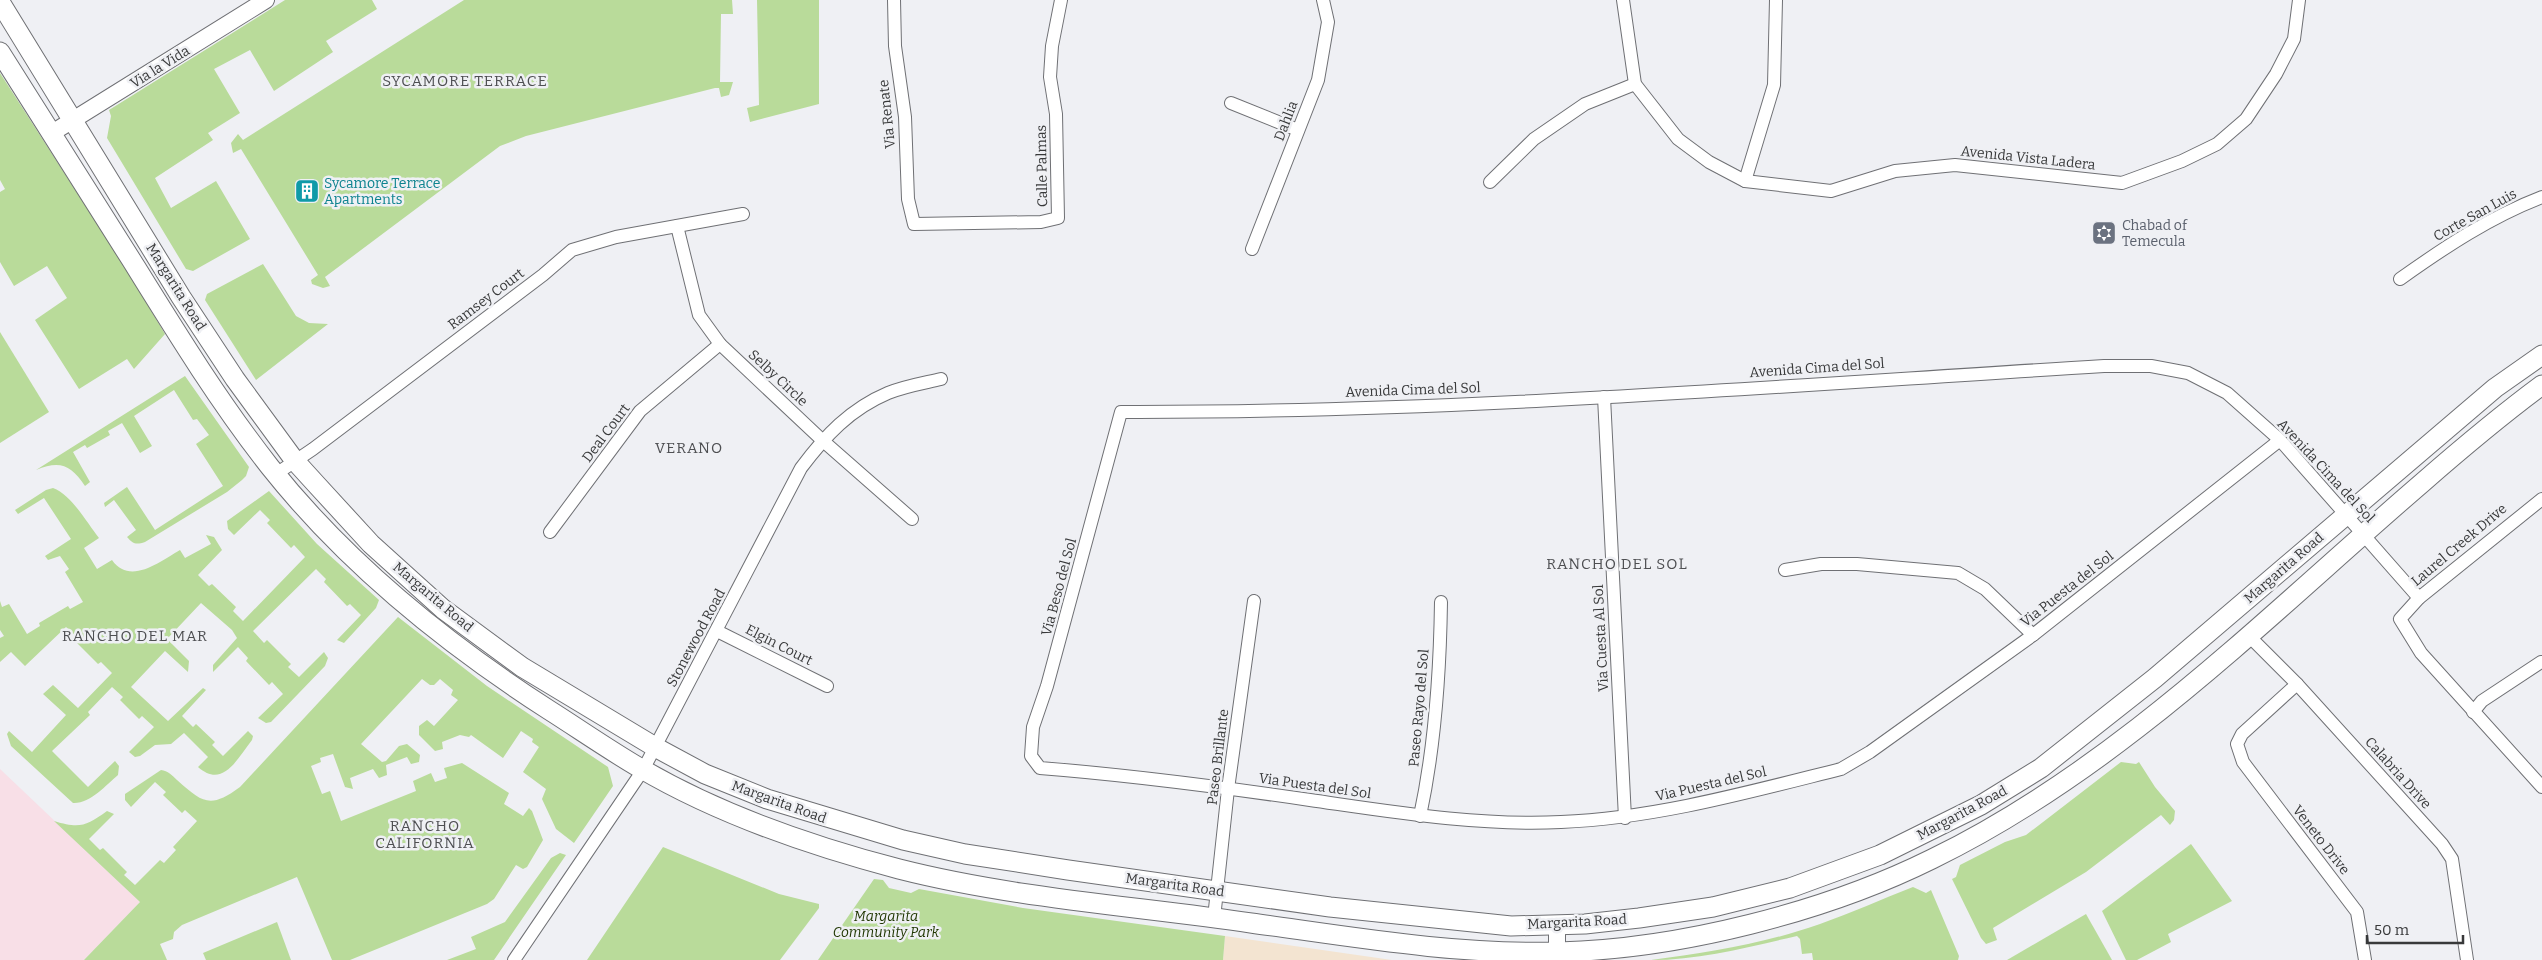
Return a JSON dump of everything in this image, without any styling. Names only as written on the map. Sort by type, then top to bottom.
[{"type":"main road","name":"Margarita Road","points":[[0,2],[207,336],[296,461],[372,544],[443,609],[522,667],[655,747],[705,774],[767,799],[903,840],[965,854],[1068,870],[1424,918],[1511,926],[1585,924],[1667,914],[1713,907],[1790,888],[1880,855],[1981,805],[2041,768],[2112,714],[2495,388],[2542,355]]},
{"type":"main road","name":"Margarita Road","points":[[0,52],[186,349],[225,408],[276,474],[337,541],[401,602],[454,645],[507,683],[643,770],[750,821],[906,871],[967,885],[1214,918],[1439,947],[1557,956],[1618,948],[1743,925],[1799,911],[1888,879],[1930,860],[2029,805],[2134,733],[2249,636],[2504,412],[2542,385]]},
{"type":"street","name":"Via la Vida","points":[[52,133],[266,0]]},
{"type":"street","name":"Via Renate","points":[[894,0],[894,46],[905,117],[908,199],[914,224]]},
{"type":"street","name":"Calle Palmas","points":[[914,224],[1041,222],[1058,218],[1056,114],[1050,78],[1052,46],[1061,0]]},
{"type":"street","name":"Dahlia","points":[[1252,249],[1318,80],[1328,22],[1323,0]]},
{"type":"street","name":"Avenida Vista Ladera","points":[[1623,0],[1635,84],[1678,139],[1709,162],[1746,181],[1831,191],[1895,171],[1955,165],[2122,183],[2182,161],[2217,144],[2246,119],[2276,74],[2294,39],[2299,0]]},
{"type":"street","points":[[1746,181],[1774,85],[1776,0]]},
{"type":"street","points":[[1490,182],[1534,139],[1585,104],[1635,84]]},
{"type":"street","points":[[1231,103],[1298,130]]},
{"type":"street","name":"Corte San Luis","points":[[2400,279],[2455,240],[2520,206],[2542,198]]},
{"type":"street","name":"Ramsey Court","points":[[276,474],[296,461],[543,275],[572,250],[616,237],[743,214]]},
{"type":"street","name":"Selby Circle","points":[[677,226],[699,316],[720,344],[822,440],[912,519]]},
{"type":"street","name":"Deal Court","points":[[550,532],[640,411],[720,344]]},
{"type":"street","name":"Avenida Cima del Sol","points":[[1122,412],[1244,412],[1604,397],[2104,366],[2152,366],[2188,373],[2227,393],[2280,440],[2419,598]]},
{"type":"street","name":"Stonewood Road","points":[[514,960],[643,770],[801,468],[822,440],[851,412],[889,392],[941,379]]},
{"type":"street","name":"Via Cuesta Al Sol","points":[[1604,397],[1625,818]]},
{"type":"street","name":"Via Beso del Sol","points":[[1040,768],[1031,756],[1033,727],[1048,686],[1122,412]]},
{"type":"street","name":"Via Puesta del Sol","points":[[1040,768],[1095,772],[1420,816],[1483,822],[1560,822],[1625,818],[1841,769],[1870,752],[2033,634],[2280,440]]},
{"type":"street","name":"Laurel Creek Drive","points":[[2473,712],[2421,653],[2400,619],[2419,598],[2542,499]]},
{"type":"street","points":[[1785,570],[1821,564],[1857,564],[1958,573],[1985,589],[2033,634]]},
{"type":"street","name":"Paseo Brillante","points":[[1214,918],[1228,789],[1254,601]]},
{"type":"street","name":"Paseo Rayo del Sol","points":[[1420,816],[1426,785],[1440,674],[1441,602]]},
{"type":"street","name":"Elgin Court","points":[[717,631],[827,686]]},
{"type":"street","name":"Calabria Drive","points":[[2249,636],[2297,684],[2442,844],[2452,859],[2467,960]]},
{"type":"street","points":[[2541,662],[2482,701],[2473,712],[2542,787]]},
{"type":"street","name":"Veneto Drive","points":[[2297,684],[2242,734],[2237,744],[2243,762],[2358,912],[2365,960]]},
{"type":"street","points":[[1557,925],[1557,956]]},
{"type":"shaded area","points":[[0,769],[140,902],[84,960],[0,960]]},
{"type":"shaded area","points":[[1225,936],[1392,960],[1223,960]]},
{"type":"green space","points":[[285,0],[372,0],[377,9],[326,41],[333,52],[274,91],[250,50],[214,69],[240,113],[208,133],[213,140],[155,178],[171,208],[216,181],[250,239],[193,271],[186,269],[107,138],[111,116],[109,110]]},
{"type":"green space","points":[[464,0],[732,0],[733,14],[721,14],[720,82],[733,82],[729,95],[721,97],[719,88],[715,88],[526,136],[500,146],[325,277],[330,286],[323,288],[312,284],[311,280],[318,275],[241,149],[233,153],[231,143],[238,134],[243,140]]},
{"type":"green space","points":[[757,0],[819,0],[819,104],[750,122],[747,108],[759,105]]},
{"type":"green space","points":[[0,73],[128,272],[165,334],[134,369],[127,359],[79,389],[35,320],[67,298],[47,266],[14,286],[0,262],[0,192],[5,189],[0,180]]},
{"type":"green space","points":[[263,264],[296,316],[309,323],[328,324],[256,380],[205,300],[207,294]]},
{"type":"green space","points":[[0,332],[49,412],[0,443]]},
{"type":"green space","points":[[185,376],[249,467],[246,476],[227,492],[145,542],[139,543],[133,542],[127,537],[136,530],[114,500],[105,507],[104,503],[127,487],[155,530],[223,486],[196,444],[209,435],[197,419],[193,420],[174,390],[134,416],[152,446],[140,453],[122,423],[108,431],[110,435],[87,448],[85,445],[73,452],[90,482],[85,486],[75,473],[64,466],[52,465],[36,470]]},
{"type":"green space","points":[[53,488],[73,503],[99,538],[84,548],[97,569],[112,560],[119,567],[128,571],[146,569],[180,550],[185,558],[211,544],[206,535],[214,537],[222,550],[198,575],[209,586],[212,584],[236,607],[233,611],[243,621],[305,557],[294,545],[291,548],[267,523],[270,520],[260,510],[234,535],[228,529],[227,521],[269,491],[317,544],[379,600],[376,608],[344,643],[337,640],[361,615],[350,604],[347,606],[324,582],[326,579],[316,569],[253,631],[264,643],[267,640],[291,664],[288,667],[299,677],[324,652],[328,658],[325,666],[271,722],[266,723],[258,718],[283,694],[272,682],[269,685],[246,661],[248,658],[238,647],[213,672],[213,665],[237,638],[232,630],[201,603],[167,639],[189,661],[188,672],[165,651],[131,687],[168,721],[203,688],[206,690],[182,716],[193,727],[196,724],[215,742],[212,745],[223,756],[248,731],[253,736],[252,740],[229,769],[215,775],[207,773],[198,767],[208,757],[184,733],[171,744],[155,745],[140,756],[135,757],[129,752],[154,727],[142,716],[139,719],[120,700],[123,697],[112,687],[88,712],[90,715],[52,751],[88,787],[115,761],[119,766],[118,775],[97,793],[86,800],[73,803],[11,746],[7,734],[9,731],[32,752],[66,715],[43,694],[53,685],[78,708],[112,673],[101,662],[98,664],[74,640],[77,637],[66,627],[25,666],[11,652],[0,662],[0,638],[4,636],[0,630],[0,601],[2,607],[9,604],[27,634],[40,626],[39,623],[68,606],[70,609],[83,602],[65,572],[69,569],[60,556],[48,560],[45,556],[71,539],[44,498],[18,514],[15,510],[46,490]]},
{"type":"green space","points":[[398,617],[487,686],[608,767],[613,786],[574,843],[556,829],[542,799],[546,789],[523,772],[539,747],[532,742],[533,739],[521,731],[503,758],[471,735],[469,737],[460,735],[442,742],[443,749],[435,751],[419,735],[419,726],[427,720],[434,726],[458,700],[451,695],[453,690],[440,679],[434,685],[430,685],[422,679],[361,744],[382,762],[386,761],[399,746],[407,744],[420,755],[419,762],[411,764],[407,757],[386,765],[387,775],[379,778],[373,769],[350,778],[353,789],[345,787],[333,754],[320,758],[321,762],[311,766],[322,794],[330,791],[341,821],[416,791],[413,781],[431,773],[435,782],[447,778],[444,768],[462,763],[509,793],[504,804],[523,816],[529,808],[532,811],[543,840],[527,867],[523,869],[516,865],[494,899],[487,904],[350,960],[332,960],[297,877],[182,925],[174,932],[173,939],[160,944],[167,960],[84,960],[140,902],[54,821],[70,825],[82,825],[94,820],[107,811],[114,814],[89,839],[100,850],[103,848],[127,872],[124,875],[135,885],[160,860],[164,863],[176,850],[173,847],[197,821],[185,810],[182,813],[163,795],[166,792],[155,782],[131,807],[125,800],[125,794],[161,770],[166,771],[200,798],[214,801],[230,794],[240,787]]},
{"type":"green space","points":[[2121,762],[2136,764],[2139,762],[2155,787],[2175,811],[2174,820],[2170,825],[2161,815],[2086,872],[1993,928],[1997,940],[1986,944],[1981,938],[1952,879],[1956,877],[1960,865],[2005,842],[2026,835]]},
{"type":"green space","points":[[2191,844],[2232,901],[2168,934],[2171,942],[2137,960],[2126,960],[2102,911]]},
{"type":"green space","points":[[663,847],[779,894],[819,904],[819,908],[780,960],[587,960]]},
{"type":"green space","points":[[560,853],[566,855],[494,960],[447,960],[476,949],[471,937],[505,922],[551,858]]},
{"type":"green space","name":"Margarita Community Park","points":[[874,879],[883,880],[889,888],[911,893],[919,889],[1023,908],[1225,936],[1223,960],[818,960]]},
{"type":"green space","points":[[1913,887],[1926,893],[1931,890],[1959,956],[1958,960],[1813,960],[1812,953],[1802,954],[1800,939],[1797,936],[1688,958],[1651,960],[1715,951],[1779,937],[1832,920]]},
{"type":"green space","points":[[2086,914],[2112,960],[2007,960]]},
{"type":"green space","points":[[277,922],[291,960],[206,960],[203,953]]},
{"type":"place","name":"Sycamore Terrace Apartments","points":[[307,191]]},
{"type":"place","name":"Chabad of Temecula","points":[[2104,233]]},
{"type":"district","name":"SYCAMORE TERRACE","points":[[465,81]]},
{"type":"district","name":"VERANO","points":[[689,448]]},
{"type":"district","name":"RANCHO DEL SOL","points":[[1617,564]]},
{"type":"district","name":"RANCHO DEL MAR","points":[[135,636]]},
{"type":"district","name":"RANCHO CALIFORNIA","points":[[425,834]]}]
